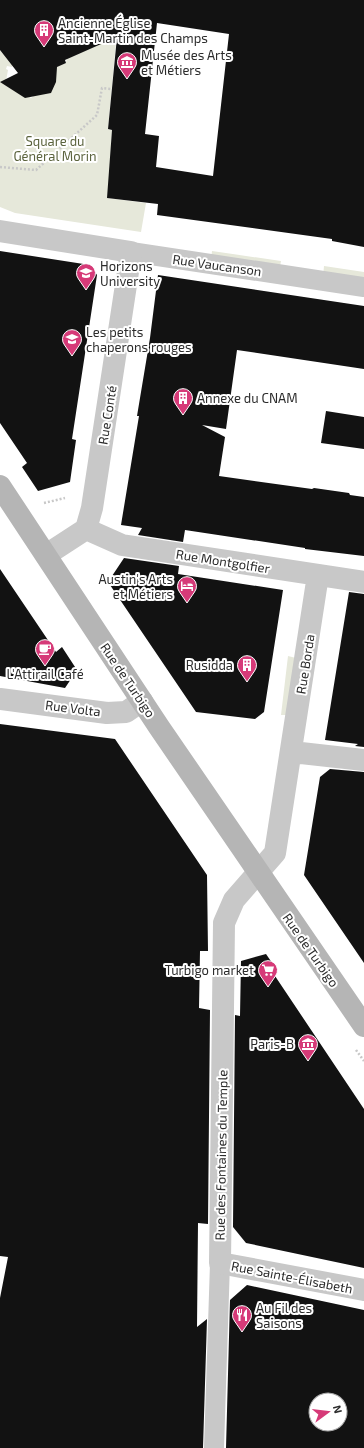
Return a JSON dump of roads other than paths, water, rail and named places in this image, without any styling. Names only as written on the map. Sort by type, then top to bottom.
[{"type":"main road","name":"Rue de Turbigo","points":[[0,486],[142,701],[258,873],[364,1026]]},
{"type":"street","name":"Rue Vaucanson","points":[[0,231],[364,287]]},
{"type":"street","name":"Rue Conté","points":[[86,528],[92,508],[131,252]]},
{"type":"street","points":[[46,555],[86,528]]},
{"type":"street","name":"Rue Montgolfier","points":[[86,528],[122,545],[364,582]]},
{"type":"street","name":"Rue Borda","points":[[292,752],[318,575]]},
{"type":"street","name":"Rue Volta","points":[[0,699],[107,713],[126,712],[142,701]]},
{"type":"street","points":[[258,873],[276,854],[292,752],[364,760]]},
{"type":"street","name":"Rue des Fontaines du Temple","points":[[214,1448],[220,1263],[224,922],[234,900],[258,873]]},
{"type":"street","name":"Rue Sainte-Élisabeth","points":[[220,1263],[364,1290]]},
{"type":"place","name":"Ancienne Église Saint-Martin des Champs","points":[[44,47]]},
{"type":"place","name":"Musée des Arts et Métiers","points":[[127,79]]},
{"type":"place","name":"Horizons University","points":[[86,290]]},
{"type":"place","name":"Les petits chaperons rouges","points":[[72,356]]},
{"type":"place","name":"Annexe du CNAM","points":[[183,415]]},
{"type":"place","name":"Austin's Arts et Métiers","points":[[187,603]]},
{"type":"place","name":"L'Attirail Café","points":[[45,666]]},
{"type":"place","name":"Rusidda","points":[[247,682]]},
{"type":"place","name":"Turbigo market","points":[[268,987]]},
{"type":"place","name":"Paris-B","points":[[308,1061]]},
{"type":"place","name":"Au Fil des Saisons","points":[[242,1332]]},
{"type":"park label","name":"Square du Général Morin","points":[[55,148]]}]
